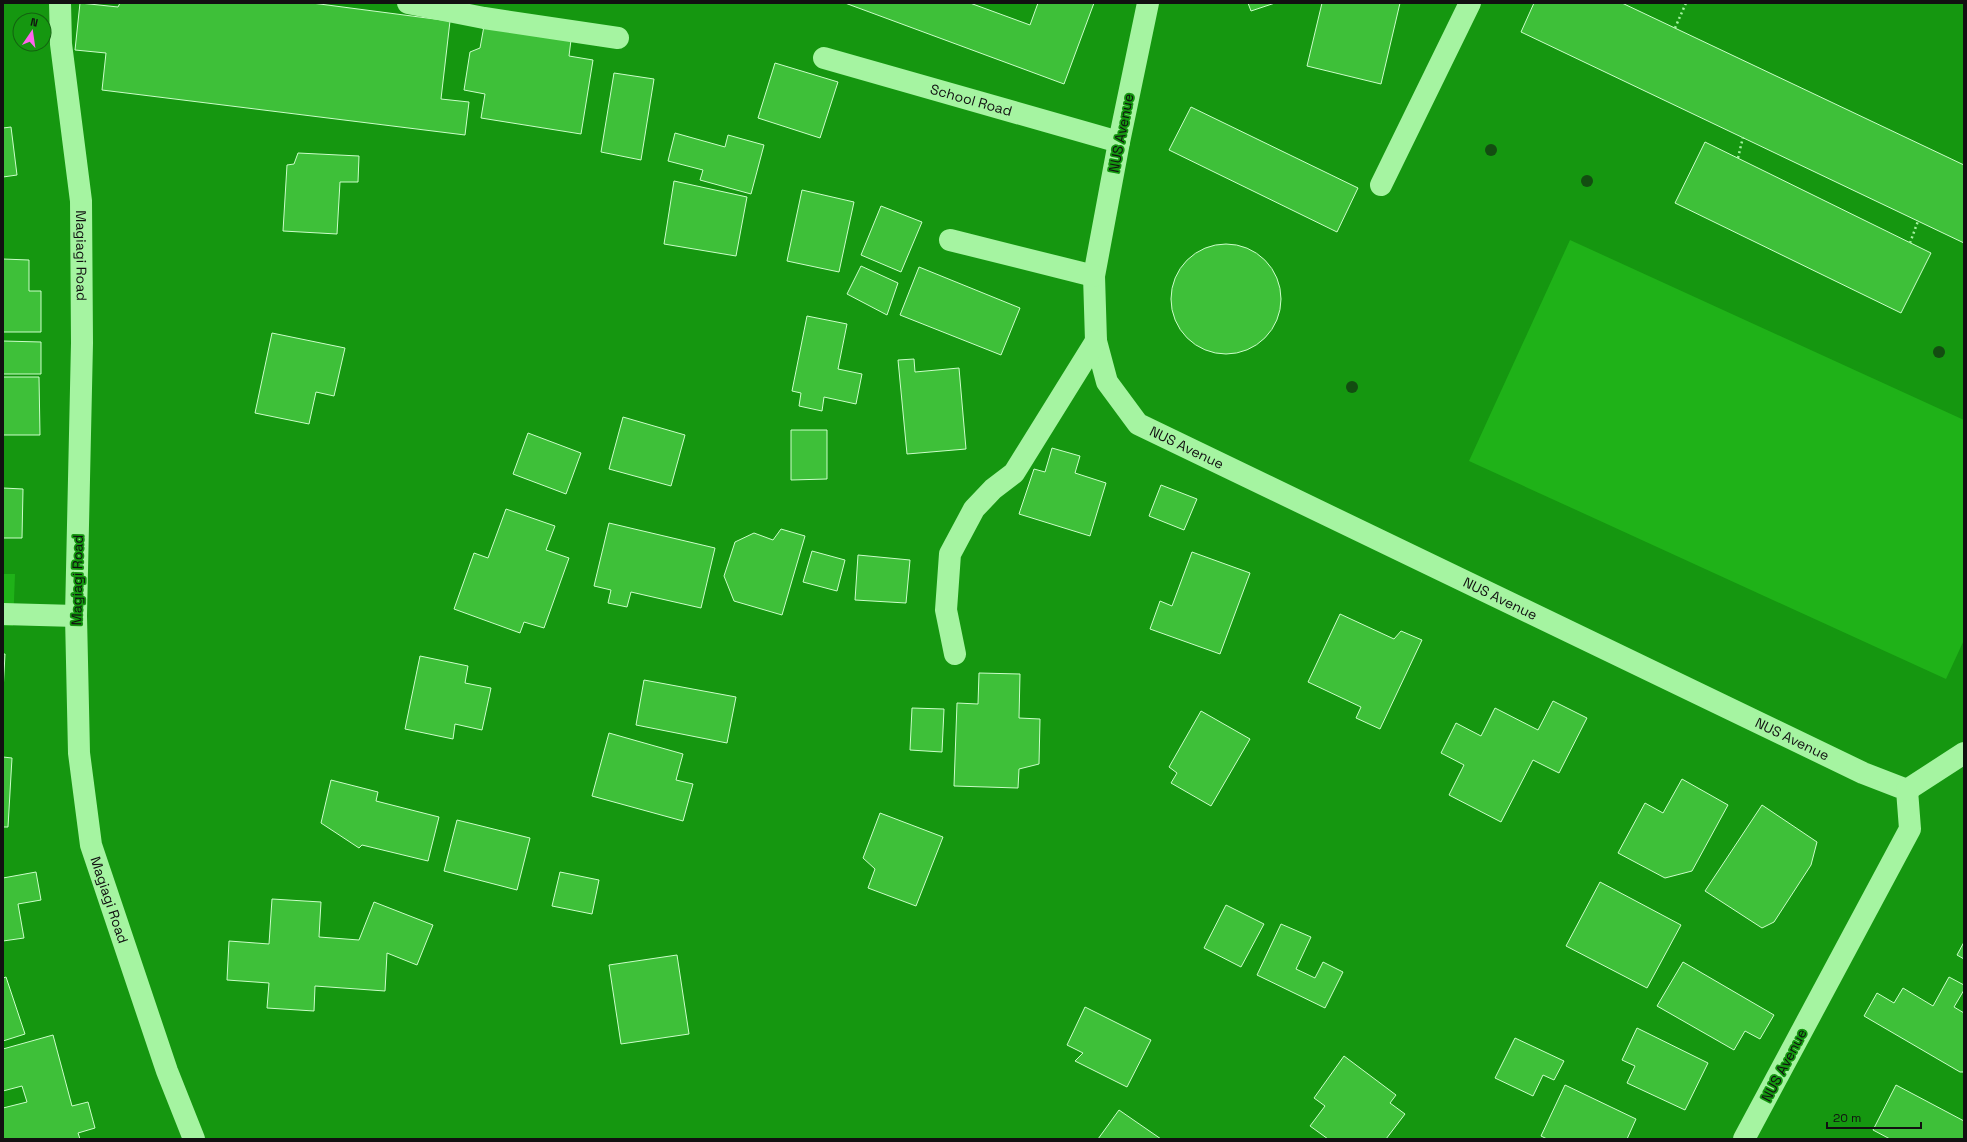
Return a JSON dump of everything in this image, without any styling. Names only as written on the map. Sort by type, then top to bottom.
[{"type":"street","name":"Magiagi Road","points":[[60,3],[61,44],[81,201],[82,343],[76,616],[79,753],[91,845],[167,1071],[194,1139]]},
{"type":"street","points":[[408,3],[484,18],[618,38]]},
{"type":"street","name":"NUS Avenue","points":[[1148,3],[1119,142],[1094,276],[1096,341],[1107,382],[1138,424],[1863,773],[1907,790],[1910,829],[1744,1139]]},
{"type":"street","points":[[1381,185],[1470,3]]},
{"type":"street","name":"School Road","points":[[824,58],[1119,142]]},
{"type":"street","points":[[950,240],[1094,276]]},
{"type":"street","points":[[956,654],[946,610],[950,554],[974,509],[993,490],[1014,473],[1096,341]]},
{"type":"street","points":[[3,614],[76,616]]},
{"type":"street","points":[[1907,790],[1964,753]]},
{"type":"path","points":[[1676,28],[1686,3]]},
{"type":"path","points":[[1738,158],[1743,137]]},
{"type":"path","points":[[1910,243],[1918,221]]},
{"type":"green space","points":[[1570,240],[1964,420],[1964,640],[1946,679],[1469,461]]},
{"type":"green space","points":[[3,574],[15,574],[13,626],[3,626]]},
{"type":"building","points":[[80,3],[118,7],[120,3],[312,3],[450,21],[441,99],[469,102],[465,135],[102,90],[106,53],[75,50]]},
{"type":"building","points":[[845,3],[970,3],[1030,25],[1038,3],[1094,3],[1064,84]]},
{"type":"building","points":[[1248,3],[1275,3],[1251,11]]},
{"type":"building","points":[[1322,3],[1400,3],[1381,84],[1307,66]]},
{"type":"building","points":[[1534,3],[1622,3],[1964,165],[1964,243],[1521,32]]},
{"type":"building","points":[[484,26],[571,40],[569,56],[593,60],[581,134],[481,118],[485,94],[464,90],[470,52],[480,48]]},
{"type":"building","points":[[775,63],[838,82],[820,138],[758,118]]},
{"type":"building","points":[[614,73],[654,79],[641,160],[601,152]]},
{"type":"building","points":[[1191,107],[1358,188],[1337,232],[1169,150]]},
{"type":"building","points":[[11,127],[17,175],[3,177],[3,128]]},
{"type":"building","points":[[675,133],[725,147],[728,135],[764,145],[751,194],[700,180],[703,170],[668,161]]},
{"type":"building","points":[[1705,142],[1931,253],[1901,313],[1675,203]]},
{"type":"building","points":[[298,153],[359,156],[358,182],[340,182],[337,234],[283,231],[287,165],[294,164]]},
{"type":"building","points":[[674,181],[747,197],[736,256],[664,244]]},
{"type":"building","points":[[802,190],[854,202],[839,272],[787,261]]},
{"type":"building","points":[[881,206],[922,222],[901,272],[861,255]]},
{"type":"building","points":[[1226,244],[1247,248],[1257,253],[1265,260],[1272,268],[1277,278],[1281,299],[1277,320],[1272,330],[1265,338],[1257,345],[1247,350],[1226,354],[1205,350],[1195,345],[1187,338],[1180,330],[1175,320],[1171,299],[1175,278],[1180,268],[1187,260],[1195,253],[1205,248]]},
{"type":"building","points":[[3,259],[29,260],[29,291],[41,291],[41,332],[3,332]]},
{"type":"building","points":[[861,266],[898,283],[887,315],[847,294]]},
{"type":"building","points":[[919,267],[1020,308],[1001,355],[900,315]]},
{"type":"building","points":[[807,316],[847,324],[838,369],[862,374],[856,404],[824,397],[822,411],[799,406],[801,393],[792,391]]},
{"type":"building","points":[[272,333],[345,348],[334,396],[316,392],[309,424],[255,413]]},
{"type":"building","points":[[3,341],[41,342],[41,374],[3,374]]},
{"type":"building","points":[[914,359],[915,372],[959,368],[966,449],[907,454],[898,360]]},
{"type":"building","points":[[3,377],[39,377],[40,435],[3,435]]},
{"type":"building","points":[[623,417],[685,435],[671,486],[609,469]]},
{"type":"building","points":[[791,430],[827,430],[827,479],[791,480]]},
{"type":"building","points":[[528,433],[581,453],[566,494],[513,474]]},
{"type":"building","points":[[1052,448],[1080,456],[1075,473],[1106,483],[1090,536],[1019,514],[1034,469],[1045,472]]},
{"type":"building","points":[[1161,485],[1197,499],[1184,530],[1149,516]]},
{"type":"building","points":[[3,488],[23,489],[22,538],[3,538]]},
{"type":"building","points":[[506,509],[555,526],[546,550],[569,558],[544,628],[524,622],[520,633],[454,609],[474,553],[488,558]]},
{"type":"building","points":[[609,523],[715,548],[701,608],[631,592],[627,607],[608,603],[611,590],[594,586]]},
{"type":"building","points":[[781,529],[805,536],[782,615],[734,601],[724,576],[735,542],[754,533],[773,540]]},
{"type":"building","points":[[812,551],[845,560],[837,591],[803,582]]},
{"type":"building","points":[[1192,552],[1250,573],[1220,654],[1150,629],[1160,601],[1172,606]]},
{"type":"building","points":[[858,555],[910,560],[906,603],[855,600]]},
{"type":"building","points":[[1340,614],[1394,639],[1401,631],[1422,640],[1380,729],[1356,718],[1361,707],[1308,682]]},
{"type":"building","points":[[3,654],[5,654],[3,692]]},
{"type":"building","points":[[420,656],[468,666],[465,683],[491,688],[482,730],[455,724],[453,739],[405,729]]},
{"type":"building","points":[[979,673],[1020,674],[1019,718],[1040,719],[1039,764],[1019,769],[1018,788],[954,786],[957,703],[978,704]]},
{"type":"building","points":[[644,680],[736,697],[727,743],[636,725]]},
{"type":"building","points":[[1553,701],[1587,718],[1559,773],[1533,760],[1501,822],[1449,795],[1464,765],[1441,753],[1456,723],[1481,736],[1495,708],[1538,730]]},
{"type":"building","points":[[912,708],[944,709],[942,752],[910,750]]},
{"type":"building","points":[[1201,711],[1250,739],[1211,806],[1171,783],[1177,773],[1169,767]]},
{"type":"building","points":[[609,733],[683,754],[676,780],[693,784],[683,821],[592,796]]},
{"type":"building","points":[[3,757],[12,758],[8,827],[3,827]]},
{"type":"building","points":[[1682,779],[1728,805],[1692,871],[1665,878],[1618,853],[1645,803],[1663,813]]},
{"type":"building","points":[[331,780],[378,792],[376,801],[439,817],[428,861],[362,845],[359,848],[321,823]]},
{"type":"building","points":[[1762,805],[1817,842],[1811,865],[1774,922],[1762,928],[1705,891]]},
{"type":"building","points":[[880,813],[943,837],[916,906],[868,888],[875,869],[863,858]]},
{"type":"building","points":[[457,820],[530,838],[517,890],[444,871]]},
{"type":"building","points":[[36,872],[41,900],[18,904],[24,938],[3,941],[3,878]]},
{"type":"building","points":[[560,872],[599,880],[592,914],[552,906]]},
{"type":"building","points":[[1600,882],[1681,925],[1647,988],[1566,946]]},
{"type":"building","points":[[272,899],[321,902],[319,937],[359,940],[374,902],[433,925],[417,965],[387,953],[385,991],[315,986],[314,1011],[267,1008],[269,983],[227,980],[229,941],[269,944]]},
{"type":"building","points":[[1226,905],[1264,924],[1241,967],[1204,948]]},
{"type":"building","points":[[1281,924],[1311,937],[1296,969],[1315,978],[1323,962],[1343,972],[1325,1008],[1257,975]]},
{"type":"building","points":[[1964,942],[1964,959],[1957,955]]},
{"type":"building","points":[[677,955],[689,1034],[621,1044],[609,965]]},
{"type":"building","points":[[1683,962],[1774,1015],[1760,1039],[1745,1031],[1734,1050],[1657,1006]]},
{"type":"building","points":[[6,977],[25,1034],[3,1041],[3,978]]},
{"type":"building","points":[[1949,977],[1964,985],[1964,990],[1954,1007],[1964,1013],[1964,1072],[1960,1072],[1864,1016],[1877,993],[1894,1003],[1903,988],[1933,1006]]},
{"type":"building","points":[[1085,1007],[1151,1040],[1127,1087],[1075,1061],[1083,1053],[1067,1045]]},
{"type":"building","points":[[1637,1028],[1708,1063],[1685,1110],[1627,1083],[1635,1066],[1622,1060]]},
{"type":"building","points":[[53,1035],[72,1106],[88,1102],[95,1128],[78,1133],[80,1139],[3,1139],[3,1108],[27,1102],[22,1086],[3,1091],[3,1049]]},
{"type":"building","points":[[1515,1038],[1564,1061],[1554,1080],[1543,1075],[1533,1096],[1495,1078]]},
{"type":"building","points":[[1344,1056],[1396,1095],[1390,1103],[1405,1114],[1386,1139],[1328,1139],[1310,1126],[1325,1106],[1314,1098]]},
{"type":"building","points":[[1565,1085],[1636,1119],[1627,1139],[1547,1139],[1541,1136]]},
{"type":"building","points":[[1896,1085],[1964,1121],[1964,1139],[1890,1139],[1873,1130]]},
{"type":"building","points":[[1119,1110],[1161,1139],[1098,1139]]}]
